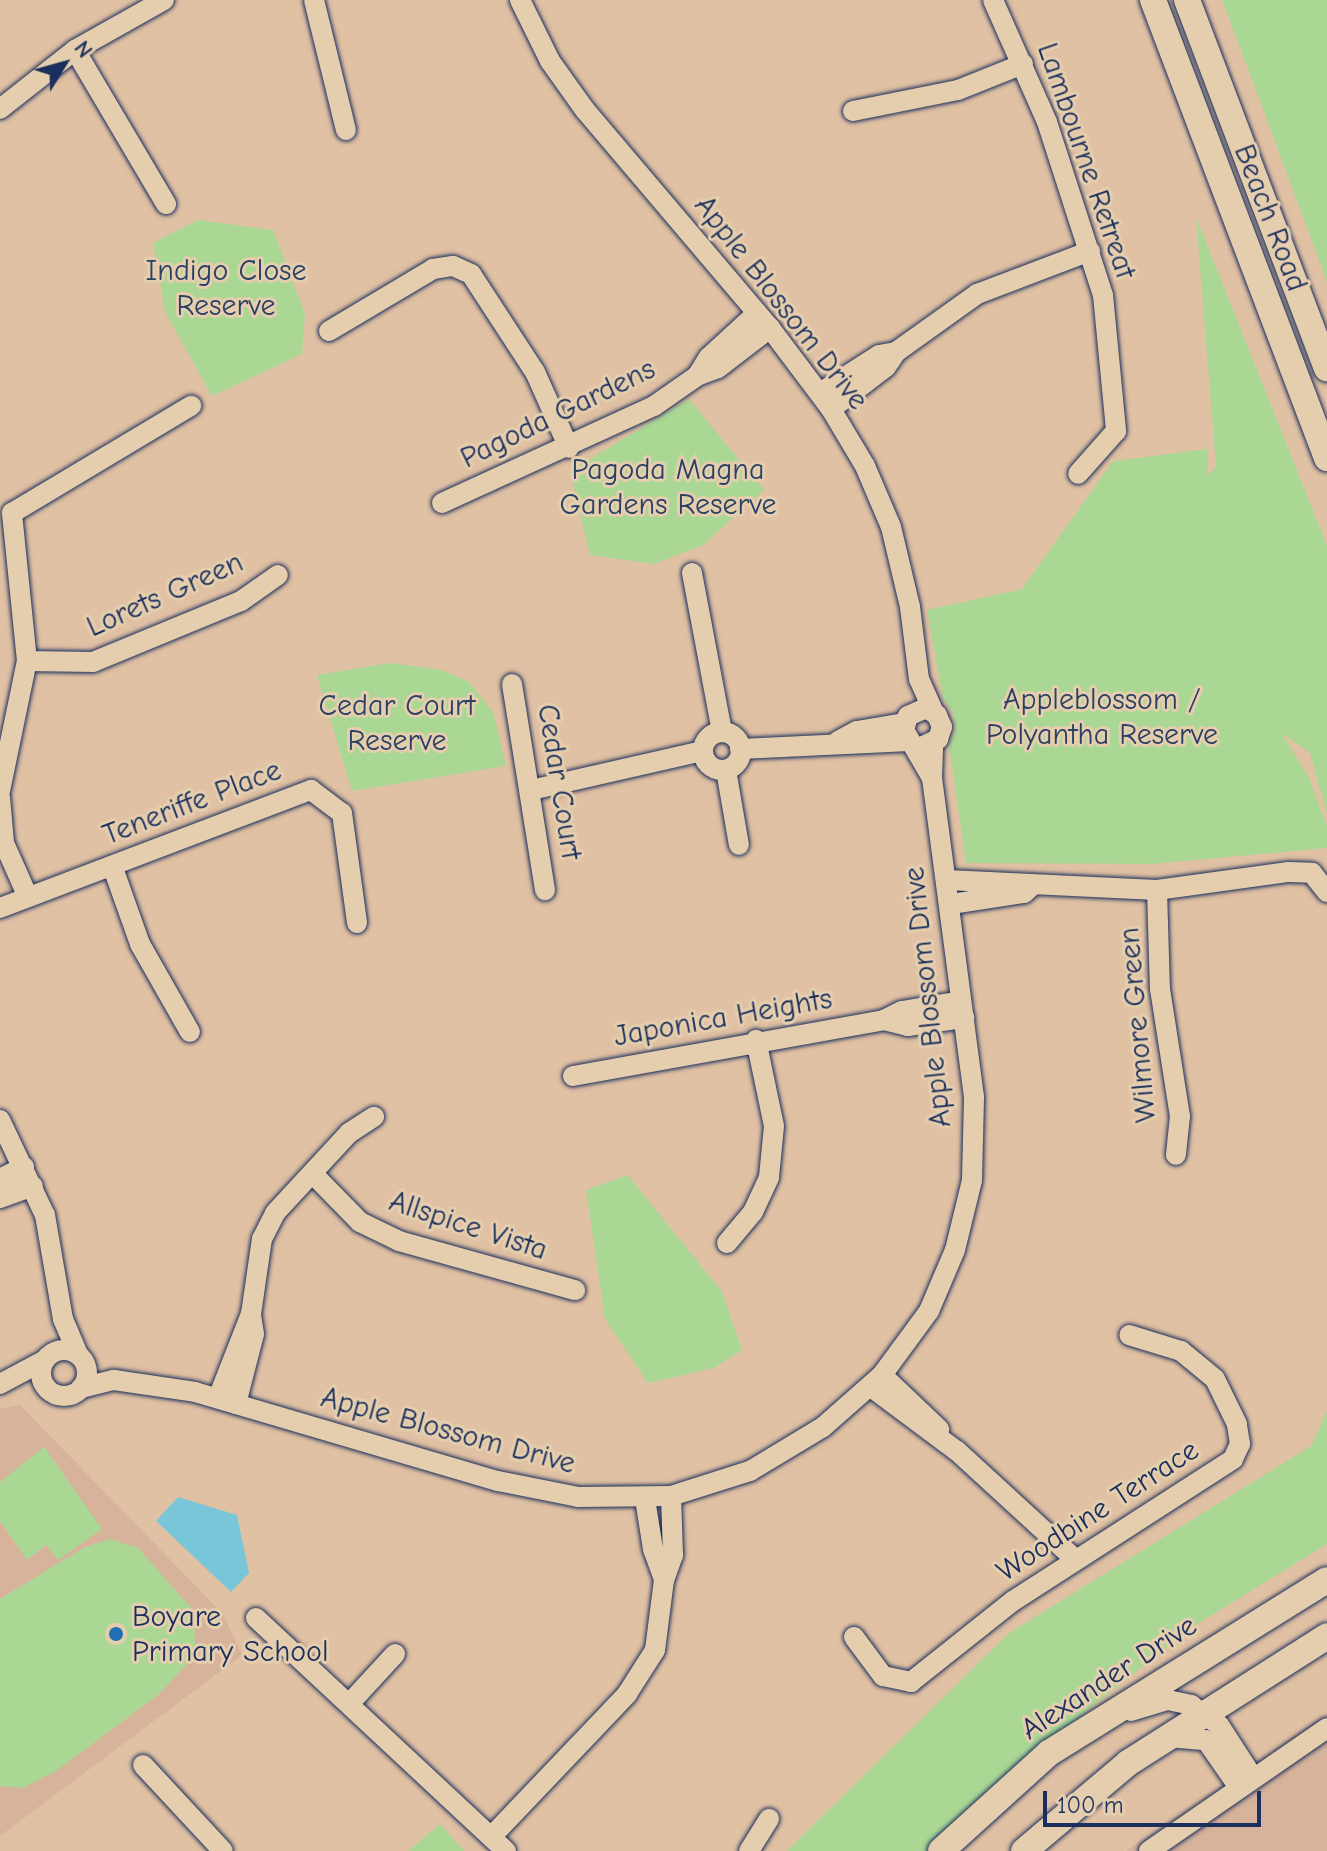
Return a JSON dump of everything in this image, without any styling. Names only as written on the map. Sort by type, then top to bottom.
[{"type":"main road","name":"Beach Road","points":[[1153,0],[1327,458]]},
{"type":"main road","name":"Beach Road","points":[[1187,0],[1327,368]]},
{"type":"main road","name":"Alexander Drive","points":[[941,1851],[1049,1753],[1327,1580]]},
{"type":"main road","points":[[1024,1851],[1128,1763],[1327,1636]]},
{"type":"street","points":[[0,109],[75,50],[164,0]]},
{"type":"street","points":[[314,0],[346,130]]},
{"type":"street","name":"Apple Blossom Drive","points":[[81,1358],[114,1380],[227,1401],[498,1481],[578,1497],[645,1499],[671,1496],[767,1463],[876,1381],[943,1283],[972,1180],[974,1097],[932,778],[918,729],[919,679],[910,607],[891,527],[865,466],[826,401],[764,321],[585,110],[550,61],[520,0]]},
{"type":"street","name":"Lambourne Retreat","points":[[993,0],[1023,64],[1103,295],[1116,431],[1102,452],[1078,474]]},
{"type":"street","points":[[75,50],[166,204]]},
{"type":"street","points":[[853,111],[958,90],[1023,64]]},
{"type":"street","points":[[826,401],[879,355],[896,352],[977,294],[1090,251]]},
{"type":"street","points":[[329,331],[433,269],[453,266],[471,274],[535,372],[569,448]]},
{"type":"street","name":"Pagoda Gardens","points":[[442,503],[569,448],[654,406],[697,376],[709,357],[764,321]]},
{"type":"street","points":[[27,895],[4,843],[0,794],[27,661],[12,513],[191,406]]},
{"type":"street","points":[[692,573],[722,732]]},
{"type":"street","name":"Lorets Green","points":[[27,661],[93,662],[241,601],[278,575]]},
{"type":"street","name":"Cedar Court","points":[[512,684],[545,890]]},
{"type":"street","points":[[740,749],[838,741],[863,747],[918,729]]},
{"type":"street","points":[[722,732],[734,737],[740,749],[737,762],[726,770],[707,764],[703,751],[710,736],[722,732]]},
{"type":"street","points":[[531,790],[703,751]]},
{"type":"street","points":[[726,770],[739,845]]},
{"type":"street","name":"Teneriffe Place","points":[[0,908],[27,895],[113,868],[311,790],[342,813],[357,923]]},
{"type":"street","points":[[113,868],[140,944],[190,1032]]},
{"type":"street","points":[[947,880],[1157,890],[1289,872],[1312,873],[1327,892]]},
{"type":"street","points":[[951,904],[1024,893],[1034,884]]},
{"type":"street","name":"Wilmore Green","points":[[1157,890],[1160,989],[1180,1116],[1176,1155]]},
{"type":"street","name":"Japonica Heights","points":[[573,1076],[756,1040],[884,1020],[908,1026],[962,1010]]},
{"type":"street","points":[[727,1243],[753,1212],[769,1177],[774,1126],[756,1040]]},
{"type":"street","points":[[227,1401],[251,1314],[262,1239],[275,1213],[314,1175],[349,1133],[374,1117]]},
{"type":"street","points":[[0,1120],[45,1215],[63,1319],[81,1358],[86,1382],[66,1396],[8,1382]]},
{"type":"street","points":[[0,1179],[24,1167]]},
{"type":"street","name":"Allspice Vista","points":[[314,1175],[360,1222],[399,1241],[575,1290]]},
{"type":"street","points":[[0,1198],[33,1186]]},
{"type":"street","points":[[49,1391],[40,1376],[63,1319]]},
{"type":"street","name":"Woodbine Terrace","points":[[854,1637],[883,1676],[911,1682],[1075,1559],[1233,1459],[1240,1444],[1237,1424],[1215,1379],[1181,1351],[1129,1335]]},
{"type":"street","points":[[8,1382],[64,1349],[81,1358]]},
{"type":"street","name":"Apple Blossom Drive","points":[[81,1388],[114,1380]]},
{"type":"street","points":[[876,1381],[1075,1559]]},
{"type":"street","points":[[492,1836],[627,1694],[655,1650],[664,1580],[673,1555],[671,1496]]},
{"type":"street","points":[[645,1499],[653,1549],[664,1580]]},
{"type":"street","points":[[256,1618],[506,1851]]},
{"type":"street","points":[[349,1704],[395,1654]]},
{"type":"street","points":[[1049,1753],[1144,1704],[1168,1700],[1204,1714],[1219,1725],[1245,1781]]},
{"type":"street","points":[[1149,1851],[1245,1781],[1327,1728]]},
{"type":"street","points":[[1168,1737],[1206,1740],[1245,1781]]},
{"type":"street","points":[[143,1765],[223,1851]]},
{"type":"street","points":[[749,1851],[769,1819]]},
{"type":"shaded area","name":"Boyare Primary School","points":[[20,1405],[223,1614],[242,1655],[0,1836],[0,1409]]},
{"type":"shaded area","points":[[1327,1713],[1327,1851],[1126,1851]]},
{"type":"green space","points":[[1222,0],[1327,0],[1327,282],[1257,93]]},
{"type":"green space","name":"Appleblossom / Polyantha Reserve","points":[[1196,217],[1327,546],[1327,814],[1310,753],[1282,733],[1309,778],[1327,826],[1327,848],[1152,864],[966,863],[949,745],[955,730],[953,713],[943,699],[927,610],[1022,589],[1113,461],[1207,449],[1208,475],[1216,467]]},
{"type":"green space","name":"Indigo Close Reserve","points":[[198,220],[273,230],[305,314],[302,354],[212,396],[165,312],[153,243]]},
{"type":"green space","name":"Pagoda Magna Gardens Reserve","points":[[689,399],[764,490],[703,545],[654,564],[590,555],[570,471]]},
{"type":"green space","name":"Cedar Court Reserve","points":[[390,663],[442,670],[469,682],[493,712],[506,766],[352,791],[317,675]]},
{"type":"green space","points":[[628,1175],[722,1292],[742,1350],[714,1368],[648,1383],[605,1319],[586,1190]]},
{"type":"green space","points":[[1327,1411],[1327,1544],[1191,1628],[1009,1773],[937,1851],[787,1851],[1009,1633],[1311,1446]]},
{"type":"green space","points":[[44,1447],[102,1529],[58,1560],[46,1545],[27,1560],[0,1521],[0,1482]]},
{"type":"green space","points":[[110,1539],[138,1548],[193,1610],[196,1655],[158,1695],[56,1771],[23,1788],[0,1786],[0,1599],[83,1548]]},
{"type":"green space","points":[[440,1824],[464,1851],[408,1851]]},
{"type":"water","points":[[178,1497],[237,1515],[249,1573],[231,1592],[156,1521]]},
{"type":"place","name":"Boyare Primary School","points":[[116,1634]]}]
